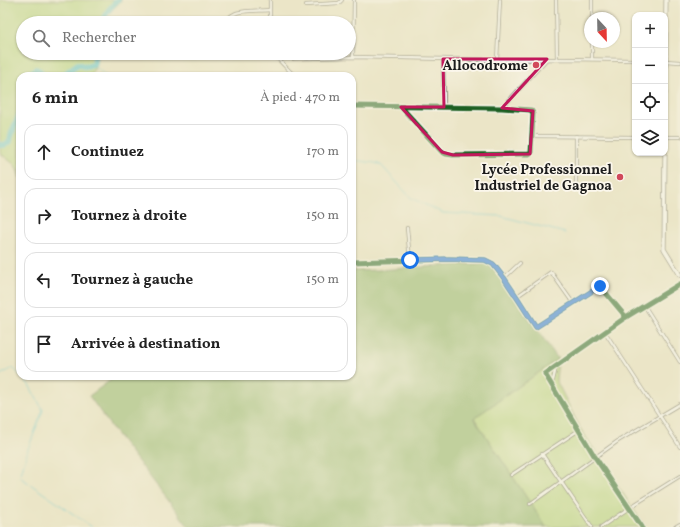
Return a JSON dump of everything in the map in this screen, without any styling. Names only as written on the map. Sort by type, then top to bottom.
[{"type":"street","points":[[269,16],[270,0]]},
{"type":"street","points":[[306,5],[339,3],[342,0]]},
{"type":"street","points":[[354,0],[354,16]]},
{"type":"street","points":[[497,60],[500,0]]},
{"type":"street","points":[[556,0],[557,59]]},
{"type":"street","points":[[592,0],[592,12]]},
{"type":"street","points":[[665,48],[666,0]]},
{"type":"street","points":[[230,16],[234,13],[269,10]]},
{"type":"street","points":[[592,48],[592,60]]},
{"type":"street","points":[[356,57],[497,60],[632,60]]},
{"type":"street","points":[[443,59],[444,107]]},
{"type":"street","points":[[502,108],[547,59]]},
{"type":"street","points":[[278,60],[290,72]]},
{"type":"street","points":[[668,61],[680,62]]},
{"type":"street","points":[[356,106],[502,108],[533,111],[531,153],[446,154],[442,152],[401,107]]},
{"type":"street","points":[[533,136],[632,136]]},
{"type":"street","points":[[576,136],[576,183]]},
{"type":"street","points":[[668,137],[680,137]]},
{"type":"street","points":[[665,156],[664,249],[680,276]]},
{"type":"street","points":[[407,228],[410,260]]},
{"type":"street","points":[[356,262],[449,259],[485,260],[493,264],[504,278],[536,327],[600,286],[626,317]]},
{"type":"street","points":[[504,278],[520,263]]},
{"type":"street","points":[[516,297],[551,272],[573,304]]},
{"type":"street","points":[[642,527],[595,457],[545,374],[644,305],[680,284]]},
{"type":"street","points":[[644,305],[680,362]]},
{"type":"street","points":[[605,332],[680,447]]},
{"type":"street","points":[[552,385],[557,366]]},
{"type":"street","points":[[530,504],[595,457],[680,404]]},
{"type":"street","points":[[511,475],[579,430]]},
{"type":"street","points":[[542,454],[592,527]]},
{"type":"street","points":[[601,527],[628,508],[680,476]]},
{"type":"street","points":[[675,527],[680,524]]},
{"type":"highlighted area","points":[[443,59],[547,59],[502,108],[533,111],[530,154],[453,155],[442,152],[401,107],[444,107]]},
{"type":"green space","points":[[0,0],[122,0],[108,16],[16,16],[16,60],[97,60],[93,72],[16,72],[16,168],[15,165],[0,153]]},
{"type":"green space","points":[[487,263],[494,269],[558,359],[474,418],[546,527],[189,527],[89,396],[111,380],[356,380],[356,271]]},
{"type":"green space","points":[[558,359],[556,380],[580,428],[645,527],[546,527],[474,418]]},
{"type":"waterway","points":[[105,16],[118,0]]},
{"type":"waterway","points":[[67,72],[78,64],[86,67],[93,65],[95,60]]},
{"type":"waterway","points":[[93,65],[101,72]]},
{"type":"waterway","points":[[32,72],[36,69],[41,72]]},
{"type":"waterway","points":[[0,145],[5,145],[10,141],[16,124]]},
{"type":"waterway","points":[[356,161],[381,165],[411,198],[443,213],[501,216],[565,233]]},
{"type":"waterway","points":[[0,375],[13,368],[16,371]]},
{"type":"waterway","points":[[25,380],[43,410],[28,449],[20,477],[92,527]]},
{"type":"cycle path","points":[[356,106],[502,108],[531,110],[533,113],[531,153],[446,154],[442,152],[401,107]]},
{"type":"cycle path","points":[[356,262],[449,259],[485,260],[493,264],[504,278],[536,327],[600,286],[626,317]]},
{"type":"cycle path","points":[[642,527],[595,457],[545,374],[626,317],[680,284]]},
{"type":"place","name":"Allocodrome","points":[[536,65]]},
{"type":"place","name":"Lycée Professionnel Industriel de Gagnoa","points":[[620,177]]},
{"type":"route","points":[[410,260],[485,260],[493,264],[536,327],[600,286]]}]
